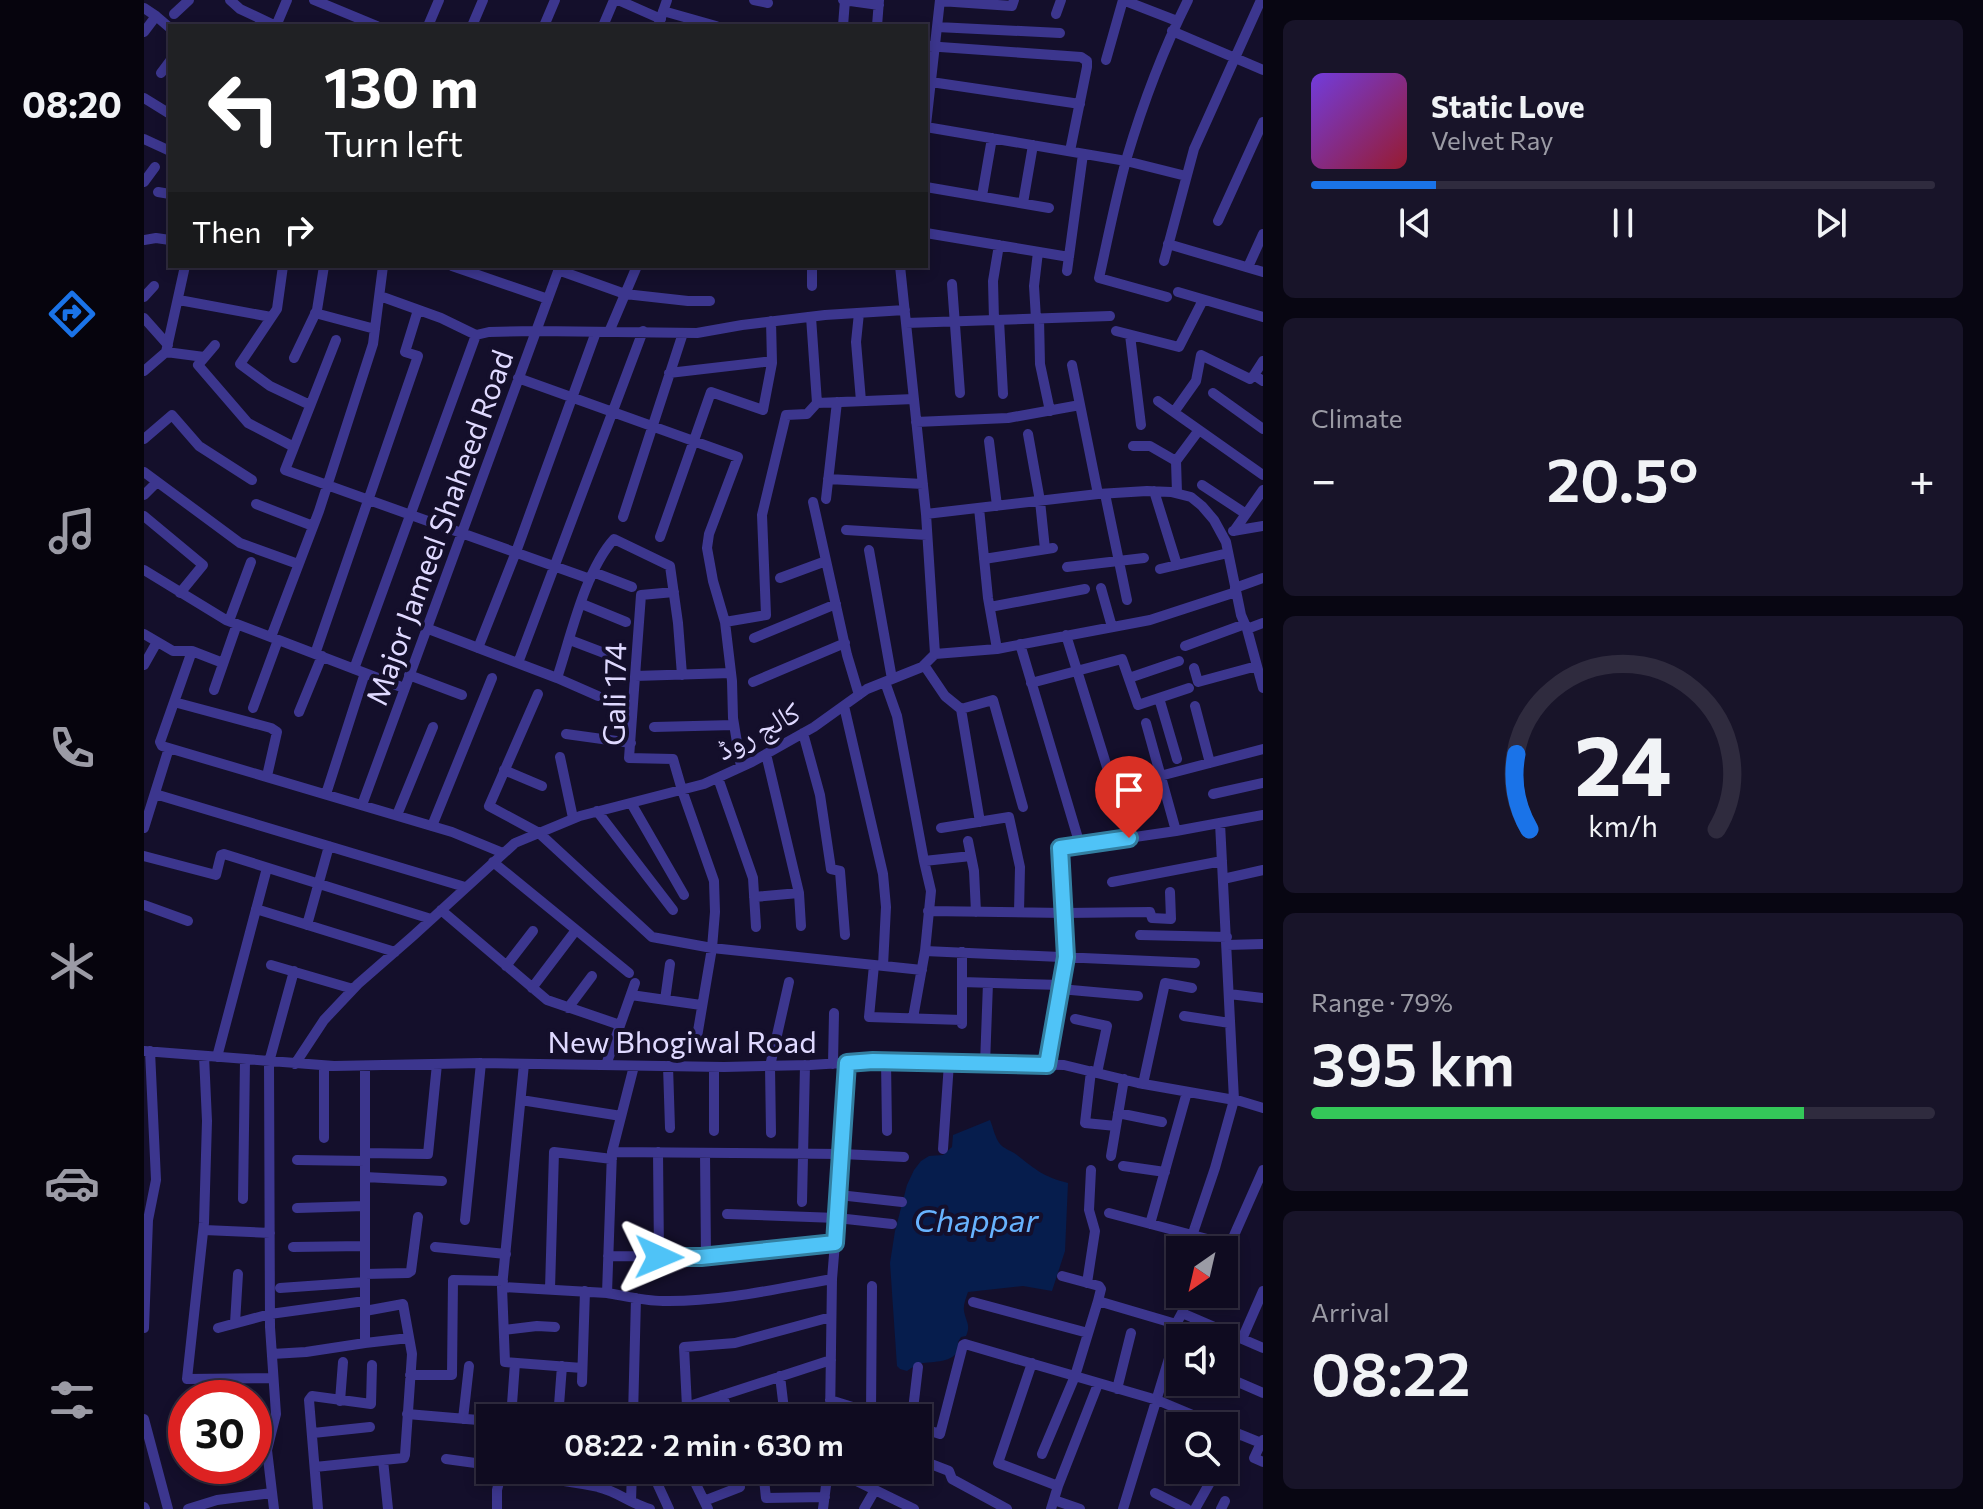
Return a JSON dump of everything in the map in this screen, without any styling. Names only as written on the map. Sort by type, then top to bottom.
[{"type":"street","points":[[174,14],[189,0]]},
{"type":"street","points":[[230,0],[240,9],[272,24]]},
{"type":"street","points":[[277,24],[287,0]]},
{"type":"street","points":[[314,0],[372,24]]},
{"type":"street","points":[[473,24],[483,0]]},
{"type":"street","points":[[545,24],[555,0]]},
{"type":"street","points":[[604,24],[616,0],[707,24]]},
{"type":"street","points":[[754,0],[768,3]]},
{"type":"street","points":[[843,24],[844,0],[879,2],[877,24]]},
{"type":"street","points":[[928,108],[930,47],[937,27],[940,1],[1012,6],[1014,0]]},
{"type":"street","points":[[1056,14],[1061,0]]},
{"type":"street","points":[[1106,60],[1123,0],[1263,70]]},
{"type":"street","points":[[1188,0],[1145,101],[1126,161],[1099,278],[1203,300],[1263,317]]},
{"type":"street","points":[[1164,261],[1194,149],[1261,0]]},
{"type":"street","points":[[429,24],[435,1]]},
{"type":"street","points":[[144,8],[168,26]]},
{"type":"street","points":[[144,32],[156,16]]},
{"type":"street","points":[[937,27],[1060,33]]},
{"type":"street","points":[[930,47],[1081,57],[1087,61],[1070,151]]},
{"type":"street","points":[[161,73],[168,64]]},
{"type":"street","points":[[931,82],[1080,104]]},
{"type":"street","points":[[144,98],[168,113]]},
{"type":"street","points":[[1218,221],[1263,122]]},
{"type":"street","points":[[928,126],[1126,161],[1186,176]]},
{"type":"street","points":[[982,196],[992,138]]},
{"type":"street","points":[[144,139],[168,151]]},
{"type":"street","points":[[1023,203],[1033,145]]},
{"type":"street","points":[[1067,271],[1083,154]]},
{"type":"street","points":[[144,182],[155,167]]},
{"type":"street","points":[[928,187],[1049,208]]},
{"type":"street","points":[[928,233],[1069,257]]},
{"type":"street","points":[[1248,267],[1263,234]]},
{"type":"street","points":[[145,238],[168,240]]},
{"type":"street","points":[[1168,244],[1263,272]]},
{"type":"street","points":[[999,245],[993,281],[1003,394]]},
{"type":"street","points":[[1038,252],[1034,286],[1040,364],[1050,411]]},
{"type":"street","points":[[144,371],[167,349],[185,268]]},
{"type":"street","points":[[283,268],[277,309],[240,364],[270,386],[310,405]]},
{"type":"street","points":[[294,358],[315,313],[324,268]]},
{"type":"street","points":[[253,708],[373,344],[383,268]]},
{"type":"street","points":[[458,268],[548,299]]},
{"type":"street","points":[[559,268],[625,294],[710,301]]},
{"type":"street","name":"Major Jameel Shaheed Road","points":[[362,805],[559,268]]},
{"type":"street","points":[[609,332],[636,268]]},
{"type":"street","points":[[812,268],[812,286]]},
{"type":"street","points":[[900,268],[926,514],[935,654],[997,649],[1150,620],[1263,578]]},
{"type":"street","points":[[952,284],[960,393]]},
{"type":"street","points":[[144,297],[154,286]]},
{"type":"street","points":[[380,296],[476,335],[536,331],[697,333],[771,321],[905,310]]},
{"type":"street","points":[[179,300],[271,317]]},
{"type":"street","points":[[1116,331],[1179,347],[1203,300]]},
{"type":"street","points":[[299,712],[418,356],[405,352],[418,310]]},
{"type":"street","points":[[315,313],[375,329]]},
{"type":"street","points":[[859,313],[856,342],[861,401]]},
{"type":"street","points":[[906,323],[1110,316]]},
{"type":"street","points":[[811,317],[817,403]]},
{"type":"street","points":[[144,318],[167,349],[204,357]]},
{"type":"street","points":[[660,537],[711,392],[763,410],[772,361],[771,321]]},
{"type":"street","points":[[518,663],[643,331]]},
{"type":"street","points":[[478,648],[596,332]]},
{"type":"street","points":[[623,517],[683,333]]},
{"type":"street","points":[[354,669],[476,335]]},
{"type":"street","points":[[1130,335],[1141,425]]},
{"type":"street","points":[[336,340],[285,470],[555,566],[632,587]]},
{"type":"street","points":[[215,345],[198,365],[248,423],[294,447]]},
{"type":"street","points":[[1174,412],[1196,381],[1201,355],[1250,379],[1259,378],[1263,361]]},
{"type":"street","points":[[669,373],[772,361]]},
{"type":"street","points":[[1072,365],[1127,600]]},
{"type":"street","points":[[518,378],[738,457],[709,534],[707,548],[725,622],[741,767]]},
{"type":"street","points":[[1213,393],[1263,429]]},
{"type":"street","points":[[725,622],[766,615],[762,515],[786,415],[807,414],[817,403],[914,399]]},
{"type":"street","points":[[1158,401],[1263,475]]},
{"type":"street","points":[[826,499],[837,402]]},
{"type":"street","points":[[916,422],[1008,418],[1080,405]]},
{"type":"street","points":[[144,439],[172,415],[199,446],[252,480]]},
{"type":"street","points":[[1177,493],[1176,461],[1199,430]]},
{"type":"street","points":[[984,559],[1049,549],[1028,434]]},
{"type":"street","points":[[989,441],[997,506]]},
{"type":"street","points":[[1133,446],[1150,446],[1176,461]]},
{"type":"street","points":[[144,472],[240,543],[298,564]]},
{"type":"street","points":[[828,479],[923,484]]},
{"type":"street","points":[[144,495],[157,482]]},
{"type":"street","points":[[1202,485],[1246,514]]},
{"type":"street","points":[[1228,532],[1263,490]]},
{"type":"street","points":[[1154,491],[1177,565]]},
{"type":"street","points":[[926,514],[1102,494],[1154,491],[1191,497],[1228,532],[1228,553],[1241,615],[1263,688]]},
{"type":"street","points":[[813,502],[859,695]]},
{"type":"street","points":[[256,504],[313,526]]},
{"type":"street","points":[[979,508],[997,649]]},
{"type":"street","points":[[144,516],[203,565],[180,593]]},
{"type":"street","points":[[1228,532],[1263,526]]},
{"type":"street","points":[[846,530],[927,535]]},
{"type":"street","points":[[557,678],[592,575],[603,552],[614,539],[670,566],[682,675]]},
{"type":"street","points":[[869,550],[888,681],[931,891],[925,951],[913,1018]]},
{"type":"street","points":[[1160,569],[1228,553]]},
{"type":"street","points":[[1067,567],[1144,558]]},
{"type":"street","points":[[780,578],[826,561]]},
{"type":"street","points":[[214,690],[251,562]]},
{"type":"street","points":[[144,570],[233,623],[404,688]]},
{"type":"street","points":[[1101,588],[1112,627]]},
{"type":"street","points":[[990,607],[1085,589]]},
{"type":"street","name":"Gali 174","points":[[674,592],[641,595],[629,758],[673,759],[682,790]]},
{"type":"street","points":[[582,604],[626,622]]},
{"type":"street","points":[[754,638],[836,604]]},
{"type":"street","points":[[1185,646],[1263,623]]},
{"type":"street","points":[[426,628],[598,696]]},
{"type":"street","points":[[144,634],[173,651],[192,651],[223,663]]},
{"type":"street","points":[[1066,635],[1129,838]]},
{"type":"street","points":[[570,640],[612,656]]},
{"type":"street","points":[[144,665],[157,642]]},
{"type":"street","points":[[753,682],[845,643]]},
{"type":"street","points":[[1020,644],[1080,845]]},
{"type":"street","points":[[192,651],[160,742],[162,746],[452,832],[503,853]]},
{"type":"street","name":"کالج روڈ","points":[[295,1064],[324,1020],[353,989],[515,843],[573,818],[718,778],[803,733],[867,689],[924,665],[935,654]]},
{"type":"street","points":[[1031,683],[1122,659],[1138,705],[1189,688]]},
{"type":"street","points":[[1129,678],[1179,661]]},
{"type":"street","points":[[924,665],[945,696],[961,709],[980,822]]},
{"type":"street","points":[[1194,668],[1198,682],[1257,666]]},
{"type":"street","points":[[635,676],[731,673]]},
{"type":"street","points":[[409,675],[462,695]]},
{"type":"street","points":[[326,794],[364,676]]},
{"type":"street","points":[[432,826],[492,678]]},
{"type":"street","points":[[538,694],[489,806],[539,833],[652,937],[712,948],[922,970]]},
{"type":"street","points":[[1159,698],[1177,759]]},
{"type":"street","points":[[961,709],[993,700],[1023,807]]},
{"type":"street","points":[[174,702],[277,732],[267,776]]},
{"type":"street","points":[[844,706],[883,874],[886,907],[869,1017],[962,1022],[962,952]]},
{"type":"street","points":[[1195,706],[1210,763]]},
{"type":"street","points":[[1146,723],[1176,831]]},
{"type":"street","points":[[654,727],[734,725]]},
{"type":"street","points":[[397,815],[433,727]]},
{"type":"street","points":[[803,733],[820,795],[831,869],[840,871],[845,935]]},
{"type":"street","points":[[566,734],[631,743]]},
{"type":"street","points":[[144,828],[169,748]]},
{"type":"street","points":[[1160,776],[1263,749]]},
{"type":"street","points":[[766,754],[799,893],[801,926]]},
{"type":"street","points":[[560,757],[573,818]]},
{"type":"street","points":[[504,770],[542,786]]},
{"type":"street","points":[[718,778],[753,878],[756,927]]},
{"type":"street","points":[[1213,794],[1263,783]]},
{"type":"street","points":[[682,790],[714,881],[712,948],[697,1037]]},
{"type":"street","points":[[155,794],[465,887]]},
{"type":"street","points":[[631,803],[684,895]]},
{"type":"street","points":[[597,811],[673,910]]},
{"type":"street","points":[[1047,1065],[1066,957],[1060,848],[1263,815]]},
{"type":"street","points":[[941,828],[1009,817],[1020,867],[1019,912]]},
{"type":"street","points":[[1109,1213],[1192,1236],[1215,1168],[1234,1100],[1220,823]]},
{"type":"street","points":[[968,841],[974,871],[976,912]]},
{"type":"street","points":[[307,925],[329,846]]},
{"type":"street","points":[[144,856],[216,875],[222,854],[431,919]]},
{"type":"street","points":[[924,861],[971,856]]},
{"type":"street","points":[[1112,882],[1222,861]]},
{"type":"street","points":[[493,862],[629,973]]},
{"type":"street","points":[[217,1057],[267,868]]},
{"type":"street","points":[[1223,879],[1263,870]]},
{"type":"street","points":[[1170,892],[1172,936]]},
{"type":"street","points":[[754,897],[799,893]]},
{"type":"street","points":[[144,905],[188,921]]},
{"type":"street","points":[[256,909],[395,952]]},
{"type":"street","points":[[441,910],[547,1000],[620,1025]]},
{"type":"street","points":[[928,911],[1150,912],[1152,918],[1171,919]]},
{"type":"street","points":[[532,988],[576,930]]},
{"type":"street","points":[[506,966],[533,931]]},
{"type":"street","points":[[1140,935],[1263,944]]},
{"type":"street","points":[[925,951],[1195,963]]},
{"type":"street","points":[[665,1000],[670,964]]},
{"type":"street","points":[[271,965],[353,989]]},
{"type":"street","points":[[274,1509],[267,1450],[276,1414],[270,1314],[269,1062],[294,971]]},
{"type":"street","points":[[568,1008],[592,976]]},
{"type":"street","points":[[771,1133],[770,1066],[789,982]]},
{"type":"street","points":[[962,982],[1061,987],[1138,996]]},
{"type":"street","points":[[606,1065],[635,983]]},
{"type":"street","points":[[985,1064],[988,983]]},
{"type":"street","points":[[1143,1084],[1165,983],[1192,988]]},
{"type":"street","points":[[1229,994],[1263,998]]},
{"type":"street","points":[[631,995],[701,1005]]},
{"type":"street","points":[[833,1064],[834,1013]]},
{"type":"street","points":[[1184,1016],[1230,1023]]},
{"type":"street","points":[[1075,1019],[1107,1026],[1094,1072],[1085,1123],[1116,1126]]},
{"type":"street","points":[[144,1328],[148,1220],[156,1180],[150,1169],[147,1051]]},
{"type":"street","name":"New Bhogiwal Road","points":[[147,1051],[324,1066],[481,1063],[714,1067],[886,1061],[1064,1065],[1263,1108]]},
{"type":"street","points":[[204,1056],[207,1121],[204,1230],[187,1379],[273,1378]]},
{"type":"street","points":[[243,1199],[245,1060]]},
{"type":"street","points":[[886,1061],[887,1131]]},
{"type":"street","points":[[465,1220],[481,1063]]},
{"type":"street","points":[[830,1404],[832,1279],[847,1063]]},
{"type":"street","points":[[943,1149],[949,1063]]},
{"type":"street","points":[[297,1160],[428,1154],[437,1064]]},
{"type":"street","points":[[524,1064],[503,1284],[505,1362],[582,1368]]},
{"type":"street","points":[[802,1202],[805,1065]]},
{"type":"street","points":[[324,1066],[324,1138]]},
{"type":"street","points":[[365,1066],[365,1343]]},
{"type":"street","points":[[607,1293],[612,1156],[634,1066]]},
{"type":"street","points":[[668,1066],[670,1128]]},
{"type":"street","points":[[714,1067],[714,1131]]},
{"type":"street","points":[[1111,1156],[1124,1079]]},
{"type":"street","points":[[1150,1224],[1187,1092]]},
{"type":"street","points":[[521,1100],[621,1116]]},
{"type":"street","points":[[1118,1113],[1162,1122]]},
{"type":"street","points":[[550,1289],[554,1152],[612,1156],[658,1152],[904,1157]]},
{"type":"street","points":[[658,1152],[659,1257]]},
{"type":"street","points":[[705,1153],[706,1257]]},
{"type":"street","points":[[1123,1166],[1165,1172]]},
{"type":"street","points":[[1087,1283],[1095,1231],[1089,1210],[1091,1170]]},
{"type":"street","points":[[1234,1236],[1263,1170]]},
{"type":"street","points":[[365,1177],[442,1181]]},
{"type":"street","points":[[839,1195],[902,1202]]},
{"type":"street","points":[[297,1208],[365,1206]]},
{"type":"street","points":[[727,1214],[837,1218],[892,1224]]},
{"type":"street","points":[[280,1288],[408,1273],[411,1271],[418,1217]]},
{"type":"street","points":[[204,1230],[270,1233]]},
{"type":"street","points":[[608,1256],[706,1257],[835,1243]]},
{"type":"street","points":[[293,1247],[365,1246]]},
{"type":"street","points":[[435,1247],[506,1254]]},
{"type":"street","points":[[235,1323],[238,1274]]},
{"type":"street","points":[[1042,1454],[1075,1376],[1100,1287],[1062,1276]]},
{"type":"street","points":[[410,1375],[452,1375],[453,1280],[607,1293],[660,1301],[736,1296],[832,1279]]},
{"type":"street","points":[[871,1404],[872,1286]]},
{"type":"street","points":[[582,1382],[585,1291]]},
{"type":"street","points":[[1242,1339],[1263,1291]]},
{"type":"street","points":[[633,1404],[636,1298]]},
{"type":"street","points":[[1098,1301],[1176,1324],[1184,1308]]},
{"type":"street","points":[[973,1302],[1088,1333]]},
{"type":"street","points":[[218,1328],[270,1314],[403,1304],[412,1354],[404,1458],[315,1467]]},
{"type":"street","points":[[1182,1313],[1263,1348]]},
{"type":"street","points":[[687,1404],[684,1347],[735,1343],[831,1317]]},
{"type":"street","points":[[504,1330],[555,1327]]},
{"type":"street","points":[[1117,1389],[1131,1333]]},
{"type":"street","points":[[272,1354],[409,1338]]},
{"type":"street","points":[[932,1431],[940,1434],[964,1344],[1157,1400],[1186,1412]]},
{"type":"street","points":[[696,1404],[831,1360]]},
{"type":"street","points":[[340,1401],[343,1362]]},
{"type":"street","points":[[512,1404],[515,1363]]},
{"type":"street","points":[[1032,1363],[998,1463],[1058,1486]]},
{"type":"street","points":[[318,1509],[310,1397],[371,1404],[372,1365]]},
{"type":"street","points":[[463,1419],[469,1366]]},
{"type":"street","points":[[559,1404],[562,1366]]},
{"type":"street","points":[[914,1404],[918,1367]]},
{"type":"street","points":[[780,1376],[783,1404]]},
{"type":"street","points":[[1123,1509],[1166,1377]]},
{"type":"street","points":[[1238,1382],[1263,1393]]},
{"type":"street","points":[[1080,1509],[1052,1504],[1098,1384]]},
{"type":"street","points":[[722,1395],[726,1404]]},
{"type":"street","points":[[830,1400],[843,1404]]},
{"type":"street","points":[[407,1414],[476,1420]]},
{"type":"street","points":[[144,1419],[147,1441],[168,1509]]},
{"type":"street","points":[[313,1433],[370,1427]]},
{"type":"street","points":[[1238,1434],[1262,1442],[1254,1458],[1263,1462]]},
{"type":"street","points":[[446,1459],[476,1463]]},
{"type":"street","points":[[383,1460],[388,1509]]},
{"type":"street","points":[[932,1464],[949,1471],[952,1479],[1007,1509]]},
{"type":"street","points":[[497,1509],[498,1484]]},
{"type":"street","points":[[583,1484],[612,1491],[640,1506]]},
{"type":"street","points":[[635,1484],[640,1506]]},
{"type":"street","points":[[658,1484],[669,1509]]},
{"type":"street","points":[[697,1484],[706,1505],[740,1487]]},
{"type":"street","points":[[765,1484],[766,1509]]},
{"type":"street","points":[[823,1509],[826,1484]]},
{"type":"street","points":[[863,1484],[914,1509]]},
{"type":"street","points":[[1195,1509],[1208,1484]]},
{"type":"street","points":[[864,1509],[875,1490]]},
{"type":"street","points":[[188,1509],[217,1500],[272,1493]]},
{"type":"street","points":[[1155,1493],[1187,1509]]},
{"type":"street","points":[[766,1496],[825,1497]]},
{"type":"water","name":"Chappar","points":[[990,1120],[1002,1146],[1041,1172],[1068,1183],[1065,1251],[1052,1291],[1023,1286],[968,1292],[964,1309],[968,1329],[966,1336],[958,1342],[961,1347],[957,1353],[943,1361],[919,1364],[907,1371],[900,1369],[897,1366],[890,1263],[907,1185],[921,1161],[929,1156],[943,1155],[952,1147],[953,1135]]},
{"type":"route","points":[[659,1257],[701,1257],[835,1243],[847,1063],[1047,1065],[1066,957],[1060,848],[1129,838]]}]
